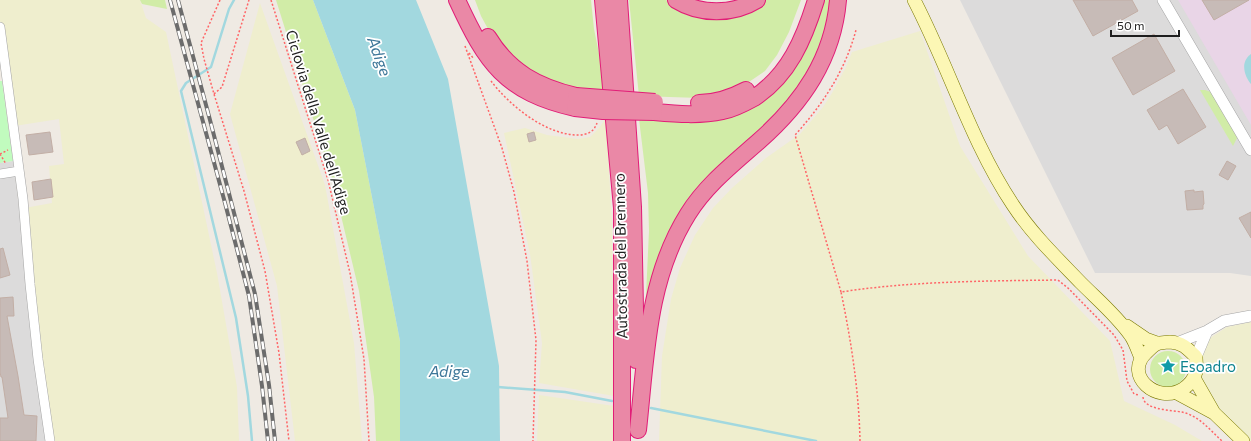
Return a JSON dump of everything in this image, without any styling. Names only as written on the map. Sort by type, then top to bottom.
[{"type":"highway","points":[[457,0],[486,55],[505,76],[526,91],[544,100],[576,102]]},
{"type":"highway","points":[[468,0],[495,49],[510,65],[528,79],[541,86],[576,102],[603,111],[707,103],[738,95],[752,87],[774,68],[793,35],[805,0]]},
{"type":"highway","name":"Autostrada del Brennero","points":[[619,0],[634,207],[638,436]]},
{"type":"highway","points":[[676,0],[694,8],[711,11],[741,8],[757,0]]},
{"type":"highway","points":[[654,107],[686,115],[707,114],[725,111],[745,103],[763,92],[783,73],[792,60],[801,42],[816,0]]},
{"type":"highway","points":[[638,436],[648,331],[660,276],[673,241],[688,214],[712,183],[776,126],[789,113],[803,95],[815,75],[828,46],[837,15],[838,0]]},
{"type":"highway","name":"Autostrada del Brennero","points":[[603,4],[622,208],[622,441]]},
{"type":"main road","points":[[914,0],[984,154],[1013,205],[1053,255],[1132,337],[1141,358],[1139,375],[1145,385],[1157,393],[1177,393],[1187,386],[1194,378],[1196,371],[1196,357],[1179,342],[1157,343],[1137,334],[1116,319]]},
{"type":"main road","points":[[1141,358],[1157,343]]},
{"type":"main road","points":[[1194,378],[1214,413]]},
{"type":"main road","points":[[1177,393],[1214,413],[1243,441]]},
{"type":"street","points":[[1163,0],[1251,150]]},
{"type":"street","points":[[0,27],[15,172],[38,359],[50,441]]},
{"type":"street","points":[[0,174],[15,172]]},
{"type":"street","points":[[1179,342],[1207,331],[1224,321],[1251,316]]},
{"type":"street","points":[[1196,357],[1207,331]]},
{"type":"path","points":[[220,0],[202,43],[204,59],[244,191],[266,271],[279,353],[289,441]]},
{"type":"path","points":[[214,94],[222,87],[249,0]]},
{"type":"path","name":"Ciclovia della Valle dell'Adige","points":[[271,0],[328,180],[350,273],[364,359],[368,441]]},
{"type":"path","points":[[856,30],[848,57],[838,78],[820,107],[796,136],[840,292],[855,375],[860,441]]},
{"type":"path","points":[[465,45],[502,148],[514,192],[527,261],[536,340],[533,441]]},
{"type":"path","points":[[0,154],[15,172]]},
{"type":"path","points":[[840,292],[926,282],[1058,280],[1068,288],[1114,335],[1123,350],[1127,381],[1134,394],[1143,395],[1146,404],[1153,407],[1195,416],[1222,441]]},
{"type":"shaded area","points":[[960,0],[1251,0],[1251,276],[1230,273],[1095,273]]},
{"type":"shaded area","points":[[1178,0],[1202,0],[1214,20],[1251,0],[1251,54],[1248,56],[1246,77],[1251,84],[1251,125]]},
{"type":"shaded area","points":[[13,161],[49,441],[0,441],[0,163]]},
{"type":"green space","points":[[0,0],[140,0],[146,18],[166,32],[217,273],[237,387],[239,441],[49,441],[19,209],[52,203],[49,166],[64,164],[59,119],[8,127],[0,59]]},
{"type":"green space","points":[[140,0],[165,0],[167,9],[142,4]]},
{"type":"green space","points":[[276,0],[313,0],[355,110],[400,341],[400,441],[376,441],[374,397],[359,291],[333,182]]},
{"type":"green space","points":[[475,0],[591,0],[594,29],[606,88],[595,94],[564,89],[527,73],[493,38],[481,16]]},
{"type":"green space","points":[[629,0],[666,0],[683,9],[765,0],[801,0],[789,32],[777,55],[765,71],[743,86],[700,98],[639,96]]},
{"type":"green space","points":[[822,0],[835,0],[834,11],[802,90],[710,179],[645,317],[649,231],[648,193],[639,119],[750,106]]},
{"type":"green space","points":[[260,3],[325,185],[354,343],[362,441],[295,441],[277,286],[230,114]]},
{"type":"green space","points":[[920,31],[960,146],[1028,256],[1110,341],[1124,401],[1175,425],[1202,441],[659,441],[662,356],[671,299],[680,268],[695,235],[713,208],[732,188],[766,158],[800,134],[823,107],[832,93],[852,52]]},
{"type":"green space","points":[[0,81],[2,81],[13,161],[0,163]]},
{"type":"green space","points":[[1200,90],[1211,92],[1235,133],[1237,138],[1233,146]]},
{"type":"green space","points":[[606,118],[612,223],[614,396],[539,383],[542,343],[530,254],[504,133],[525,128],[547,135],[578,139],[590,137]]},
{"type":"green space","points":[[1251,322],[1250,441],[1218,410],[1203,384],[1200,369],[1202,355],[1210,338],[1227,327]]},
{"type":"green space","points":[[1172,351],[1181,356],[1185,362],[1185,376],[1181,382],[1172,387],[1164,387],[1155,382],[1151,376],[1150,365],[1155,356],[1161,352]]},
{"type":"green space","points":[[539,395],[614,406],[614,441],[537,441]]},
{"type":"water","name":"Adige","points":[[313,0],[416,0],[448,79],[499,366],[500,441],[400,441],[400,341],[355,110]]},
{"type":"water","points":[[1251,54],[1251,84],[1246,77],[1244,65],[1245,61]]},
{"type":"building","points":[[1073,0],[1132,0],[1138,11],[1093,36]]},
{"type":"building","points":[[1202,0],[1249,0],[1214,20]]},
{"type":"building","points":[[1154,34],[1175,71],[1133,95],[1112,58]]},
{"type":"building","points":[[1183,89],[1206,127],[1178,144],[1167,125],[1159,130],[1147,110]]},
{"type":"building","points":[[50,132],[53,152],[29,155],[26,135]]},
{"type":"building","points":[[534,132],[536,140],[529,142],[527,134]]},
{"type":"building","points":[[305,138],[310,151],[302,155],[296,142]]},
{"type":"building","points":[[1227,161],[1236,166],[1228,180],[1219,175]]},
{"type":"building","points":[[51,179],[53,197],[34,200],[32,182]]},
{"type":"building","points":[[1194,190],[1194,192],[1203,191],[1203,209],[1187,210],[1185,191]]},
{"type":"building","points":[[1251,212],[1251,238],[1239,218]]},
{"type":"building","points":[[3,248],[10,275],[0,278],[0,249]]},
{"type":"building","points":[[13,297],[14,316],[7,316],[24,415],[37,416],[36,441],[0,441],[0,418],[8,418],[0,372],[0,298]]},
{"type":"waterway","points":[[234,0],[229,9],[211,67],[186,83],[181,91],[236,318],[248,396],[252,441]]},
{"type":"waterway","points":[[498,387],[565,392],[612,401]]},
{"type":"waterway","points":[[651,408],[816,441]]},
{"type":"railway","points":[[170,0],[249,296],[268,441]]},
{"type":"railway","points":[[178,0],[255,294],[269,385],[275,441]]},
{"type":"place","name":"Esoadro","points":[[1168,366]]}]
